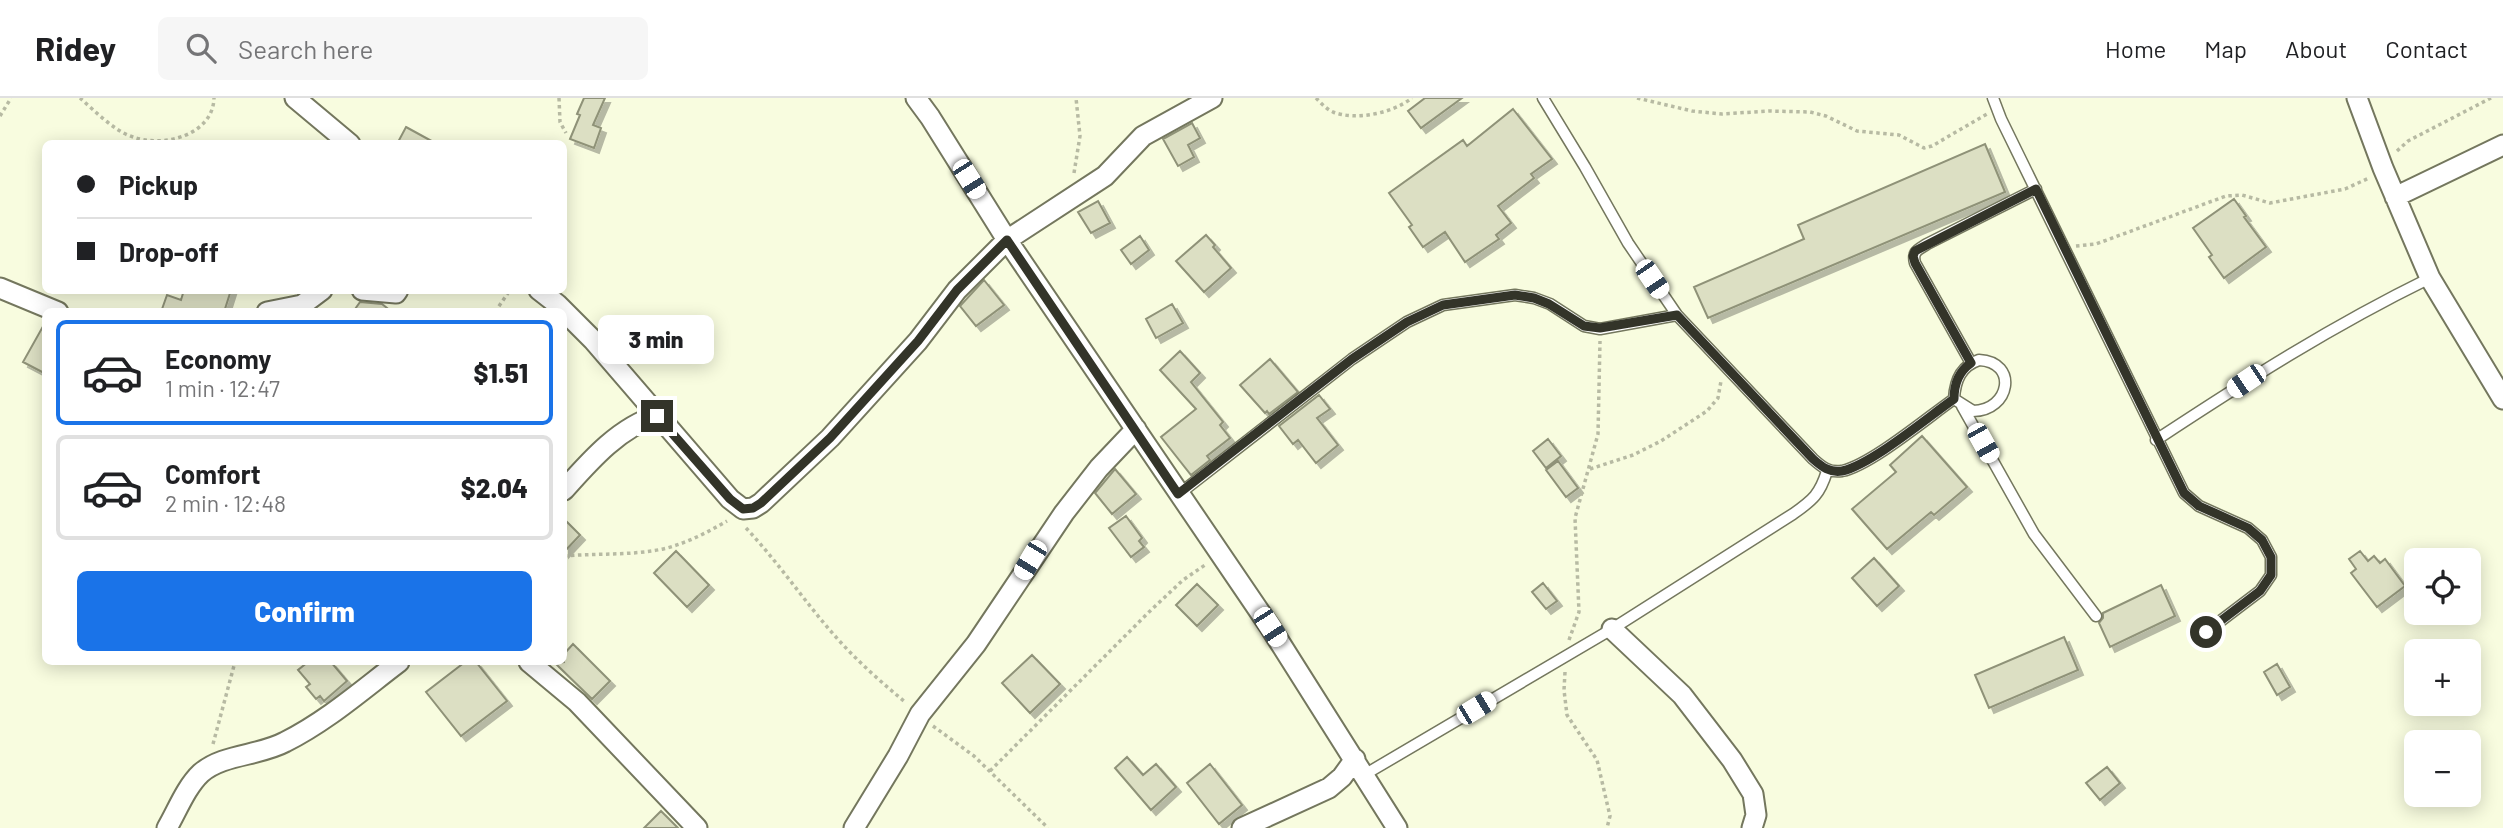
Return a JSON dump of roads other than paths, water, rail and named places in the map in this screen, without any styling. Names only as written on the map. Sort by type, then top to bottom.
[{"type":"street","points":[[295,98],[344,140]]},
{"type":"street","points":[[916,98],[1007,240],[1178,494],[1221,553],[1397,828]]},
{"type":"street","points":[[567,316],[593,340],[730,499],[739,513],[761,503],[830,438],[918,341],[957,290],[1007,240],[1105,176],[1143,136],[1212,98]]},
{"type":"street","points":[[2357,98],[2383,169],[2430,278],[2503,398]]},
{"type":"street","points":[[2395,197],[2503,145]]},
{"type":"street","points":[[0,288],[48,308]]},
{"type":"street","points":[[287,308],[302,305],[317,294]]},
{"type":"street","points":[[543,294],[558,308]]},
{"type":"street","points":[[567,487],[587,464],[628,429],[657,416]]},
{"type":"street","points":[[854,828],[920,714],[976,644],[1064,513],[1099,468],[1136,429]]},
{"type":"street","points":[[1612,629],[1682,695],[1732,761],[1753,794],[1756,815],[1752,828]]},
{"type":"street","points":[[167,828],[199,775],[225,760],[253,755],[287,742],[334,712],[395,665]]},
{"type":"street","points":[[532,665],[577,702],[697,828]]},
{"type":"street","points":[[1242,828],[1329,788],[1359,767]]},
{"type":"lane","points":[[1543,98],[1628,243],[1677,315],[1813,459],[1828,471],[1842,471],[1867,461],[1958,402]]},
{"type":"lane","points":[[1995,103],[2184,493],[2199,506],[2248,528],[2262,540],[2271,557],[2271,575],[2260,591],[2206,632]]},
{"type":"lane","points":[[1971,363],[1913,256],[1915,251],[1927,244],[2036,189]]},
{"type":"lane","points":[[2156,440],[2268,366],[2363,310],[2430,278]]},
{"type":"lane","points":[[1178,494],[1352,359],[1407,322],[1443,305],[1524,296],[1549,304],[1584,326],[1600,328],[1677,315]]},
{"type":"lane","points":[[1958,402],[1973,411],[1990,408],[1998,401],[2005,386],[2005,379],[1996,365],[1988,361],[1971,363],[1964,368],[1954,387],[1958,402],[2034,534],[2096,616]]},
{"type":"lane","points":[[1359,767],[1612,629],[1814,499],[1828,471]]}]
